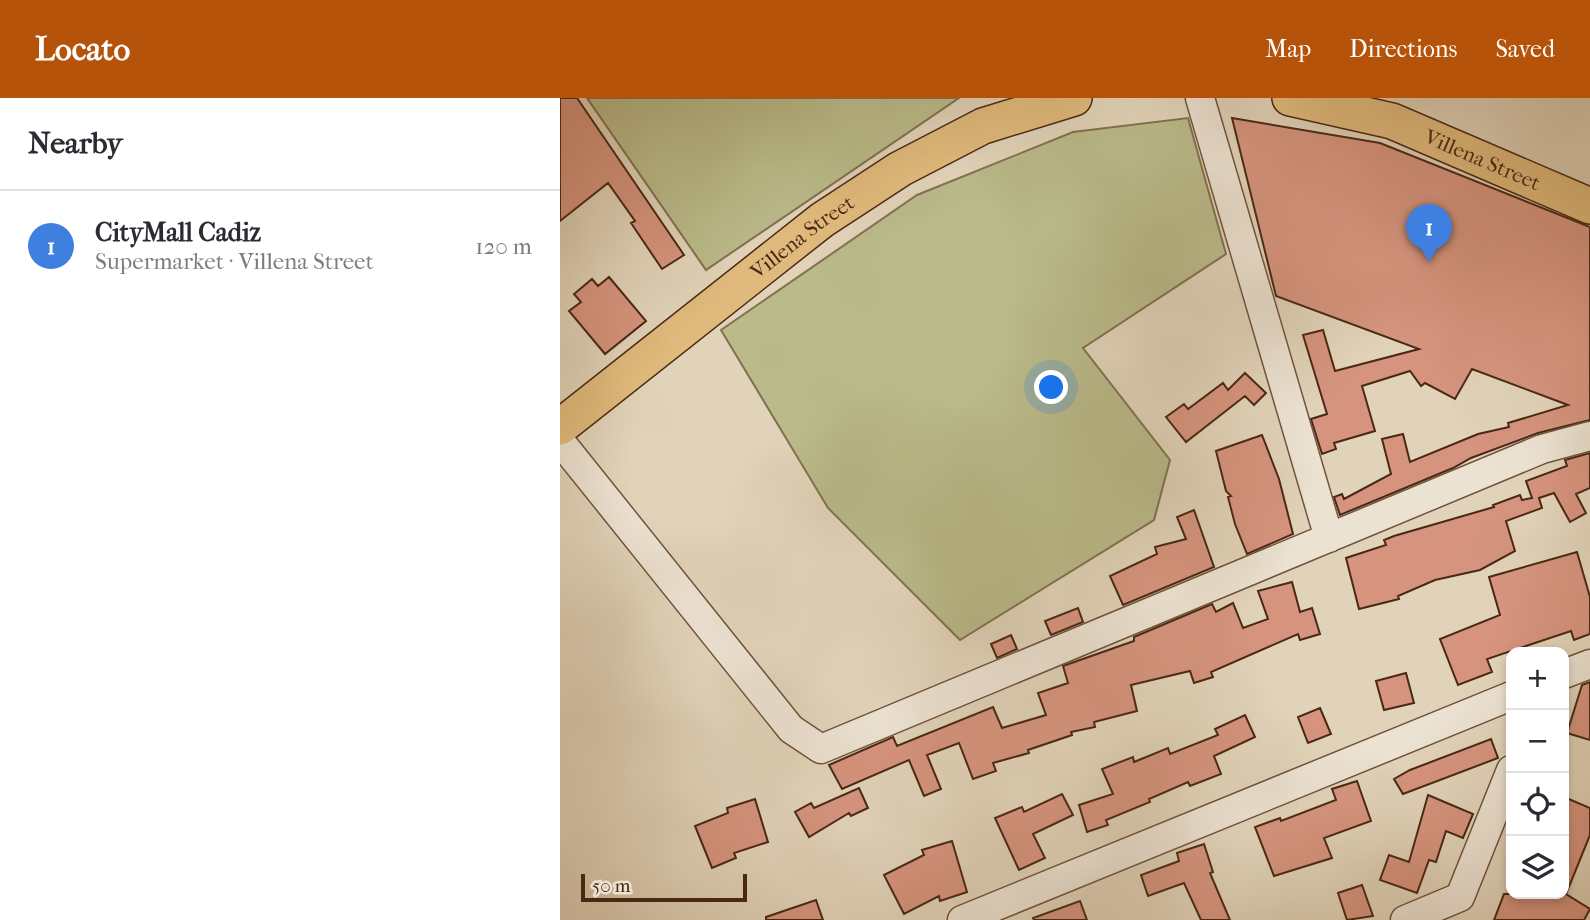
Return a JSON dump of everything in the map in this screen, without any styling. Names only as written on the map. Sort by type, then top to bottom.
[{"type":"main road","name":"Villena Street","points":[[560,427],[822,220],[900,169],[983,126],[1074,98]]},
{"type":"main road","name":"Villena Street","points":[[1290,98],[1392,121],[1590,206]]},
{"type":"street","points":[[983,126],[1006,98]]},
{"type":"street","points":[[1200,98],[1329,538]]},
{"type":"street","points":[[560,441],[791,729],[821,748],[1542,449],[1590,436]]},
{"type":"street","points":[[1569,672],[1590,664]]},
{"type":"street","points":[[962,920],[1506,698]]},
{"type":"street","points":[[1405,920],[1460,897],[1510,773]]},
{"type":"green space","points":[[587,98],[959,98],[706,270]]},
{"type":"green space","points":[[1188,118],[1226,254],[1083,348],[1170,460],[1154,520],[960,640],[828,508],[721,330],[917,195],[1073,132]]},
{"type":"building","points":[[560,98],[577,98],[684,255],[662,269],[631,223],[635,221],[608,183],[560,221]]},
{"type":"building","points":[[1232,118],[1380,143],[1590,227],[1590,420],[1538,433],[1471,458],[1340,515],[1334,497],[1342,494],[1344,499],[1391,474],[1382,439],[1403,434],[1410,462],[1478,434],[1509,427],[1508,423],[1568,405],[1472,369],[1455,399],[1425,383],[1421,386],[1410,371],[1362,386],[1375,431],[1334,443],[1336,449],[1322,454],[1311,419],[1327,414],[1303,335],[1323,330],[1335,371],[1419,349],[1276,296]]},
{"type":"building","points":[[609,277],[646,321],[605,354],[569,311],[581,302],[574,294],[592,279],[598,286]]},
{"type":"building","points":[[1245,373],[1266,393],[1254,405],[1245,396],[1186,442],[1166,417],[1184,404],[1188,409],[1223,383],[1228,390]]},
{"type":"building","points":[[1262,435],[1279,479],[1293,534],[1247,554],[1235,524],[1228,497],[1231,496],[1226,491],[1216,451]]},
{"type":"building","points":[[1590,453],[1590,488],[1576,494],[1586,513],[1570,522],[1554,493],[1539,498],[1542,508],[1506,521],[1515,551],[1480,570],[1435,580],[1398,596],[1399,599],[1359,609],[1346,558],[1386,545],[1384,540],[1394,536],[1494,507],[1493,505],[1520,495],[1522,500],[1532,498],[1526,481],[1567,466],[1565,460]]},
{"type":"building","points":[[1194,510],[1214,567],[1123,605],[1110,576],[1157,554],[1155,547],[1186,539],[1177,517]]},
{"type":"building","points":[[1577,552],[1590,597],[1590,634],[1574,640],[1571,631],[1523,647],[1506,647],[1506,653],[1487,659],[1492,672],[1458,685],[1440,639],[1500,615],[1489,577]]},
{"type":"building","points":[[1292,582],[1300,612],[1312,608],[1320,634],[1300,640],[1298,634],[1211,672],[1213,677],[1194,683],[1190,671],[1131,685],[1137,711],[1094,722],[1095,727],[1071,732],[1072,735],[1028,750],[1029,753],[993,763],[996,771],[973,779],[959,743],[927,755],[941,789],[924,796],[909,760],[842,789],[829,765],[893,737],[897,746],[993,707],[1002,728],[1046,715],[1038,693],[1068,683],[1063,666],[1134,641],[1134,637],[1212,604],[1216,612],[1233,603],[1243,628],[1268,619],[1258,591]]},
{"type":"building","points":[[1078,608],[1083,622],[1051,635],[1045,621]]},
{"type":"building","points":[[1011,635],[1017,649],[997,658],[991,644]]},
{"type":"building","points":[[1406,673],[1414,703],[1384,710],[1376,681]]},
{"type":"building","points":[[1590,682],[1590,740],[1569,734],[1582,685]]},
{"type":"building","points":[[1320,708],[1331,734],[1308,743],[1298,717]]},
{"type":"building","points":[[1245,715],[1255,737],[1214,756],[1221,774],[1190,786],[1188,782],[1149,799],[1150,802],[1106,820],[1108,825],[1087,832],[1079,805],[1113,794],[1102,769],[1133,757],[1134,762],[1168,748],[1170,754],[1218,735],[1215,729]]},
{"type":"building","points":[[1491,739],[1498,758],[1403,794],[1394,779],[1410,770]]},
{"type":"building","points":[[1357,781],[1371,821],[1324,838],[1332,858],[1274,876],[1255,827],[1280,818],[1281,821],[1336,800],[1332,789]]},
{"type":"building","points":[[859,788],[868,808],[851,816],[849,813],[809,837],[795,812],[811,803],[814,808]]},
{"type":"building","points":[[1062,794],[1073,815],[1033,834],[1045,858],[1019,870],[995,818],[1022,807],[1024,812]]},
{"type":"building","points":[[1428,795],[1473,814],[1463,838],[1446,831],[1436,862],[1429,860],[1417,893],[1380,880],[1389,855],[1409,862]]},
{"type":"building","points":[[755,799],[768,842],[734,853],[736,858],[712,868],[695,826],[728,813],[727,808]]},
{"type":"building","points":[[1569,799],[1590,808],[1590,835],[1569,887]]},
{"type":"building","points":[[952,841],[967,892],[940,901],[939,896],[904,914],[884,875],[924,855],[922,850]]},
{"type":"building","points":[[1204,844],[1213,872],[1210,873],[1230,920],[1201,920],[1184,883],[1148,896],[1141,875],[1179,861],[1177,853]]},
{"type":"building","points":[[1362,885],[1373,916],[1347,920],[1338,893]]},
{"type":"building","points":[[1504,894],[1506,899],[1569,899],[1569,896],[1590,909],[1584,920],[1494,920]]},
{"type":"building","points":[[816,900],[823,920],[766,920],[766,917]]},
{"type":"building","points":[[1080,901],[1087,920],[1033,918]]},
{"type":"place","name":"CityMall Cadiz","points":[[1429,262]]}]
